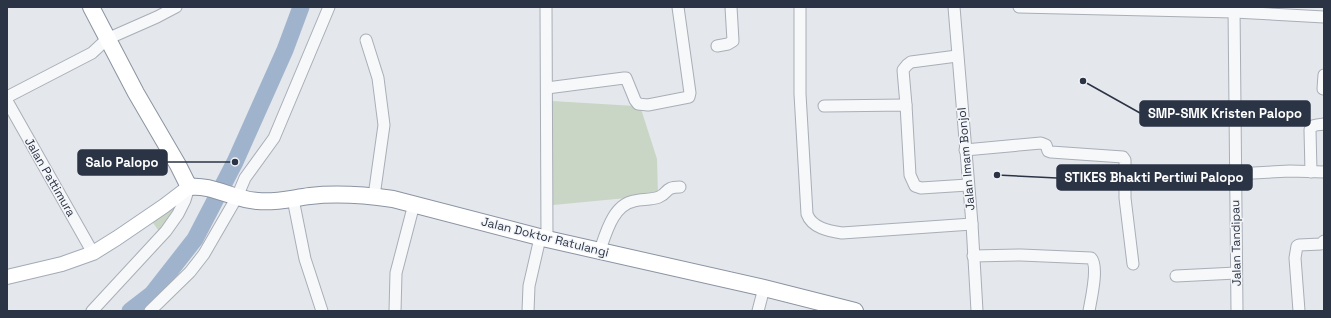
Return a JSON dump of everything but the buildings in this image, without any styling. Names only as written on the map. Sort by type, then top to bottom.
[{"type":"highway","points":[[91,7],[136,93],[178,165],[194,187]]},
{"type":"highway","name":"Jalan Doktor Ratulangi","points":[[194,187],[257,201],[268,202],[331,195],[374,196],[414,204],[543,238],[764,288],[855,311]]},
{"type":"main road","points":[[7,277],[62,264],[93,253],[194,187]]},
{"type":"street","points":[[7,97],[92,53],[107,39],[176,7]]},
{"type":"street","points":[[150,311],[195,267],[204,254],[234,196],[274,138],[329,7]]},
{"type":"street","points":[[528,311],[529,286],[543,238],[547,88],[546,7]]},
{"type":"street","points":[[547,88],[626,78],[638,104],[648,105],[689,97],[690,93],[678,7]]},
{"type":"street","points":[[717,46],[733,42],[731,7]]},
{"type":"street","points":[[800,7],[800,94],[806,214],[809,220],[824,229],[842,233],[972,224]]},
{"type":"street","name":"Jalan Imam Bonjol","points":[[954,7],[972,224],[977,311]]},
{"type":"street","points":[[1019,7],[1234,10],[1324,17]]},
{"type":"street","name":"Jalan Tandipau","points":[[1234,10],[1237,311]]},
{"type":"street","points":[[366,40],[378,78],[384,125],[374,196]]},
{"type":"street","points":[[957,56],[911,62],[903,70],[910,175],[915,186],[920,188],[968,185]]},
{"type":"street","points":[[1323,89],[1324,75]]},
{"type":"street","name":"Jalan Pattimura","points":[[7,101],[93,253]]},
{"type":"street","points":[[824,106],[906,105]]},
{"type":"street","points":[[1311,172],[1310,130],[1311,127],[1315,125],[1324,124]]},
{"type":"street","points":[[965,150],[1045,143],[1048,151],[1051,152],[1123,158],[1125,160],[1125,198],[1133,264]]},
{"type":"street","points":[[1235,174],[1324,172]]},
{"type":"street","points":[[92,311],[166,231],[194,187]]},
{"type":"street","points":[[600,250],[611,222],[622,207],[633,201],[657,198],[662,196],[668,189],[680,187]]},
{"type":"street","points":[[293,199],[305,259],[322,311]]},
{"type":"street","points":[[395,311],[396,273],[414,204]]},
{"type":"street","points":[[1299,311],[1295,258],[1297,246],[1321,244],[1324,241]]},
{"type":"street","points":[[974,256],[1021,255],[1091,258],[1093,260],[1094,272],[1089,311]]},
{"type":"street","points":[[1176,276],[1236,273]]},
{"type":"street","points":[[758,311],[764,288]]},
{"type":"green space","points":[[552,101],[635,106],[641,109],[657,159],[658,195],[553,205]]},
{"type":"green space","points":[[176,203],[178,209],[161,234],[151,220]]},
{"type":"waterway","points":[[130,311],[152,294],[195,239],[235,162],[285,50],[301,7]]},
{"type":"place","name":"SMP-SMK Kristen Palopo","points":[[1083,81]]},
{"type":"place","name":"Salo Palopo","points":[[235,162]]},
{"type":"place","name":"STIKES Bhakti Pertiwi Palopo","points":[[997,175]]}]
